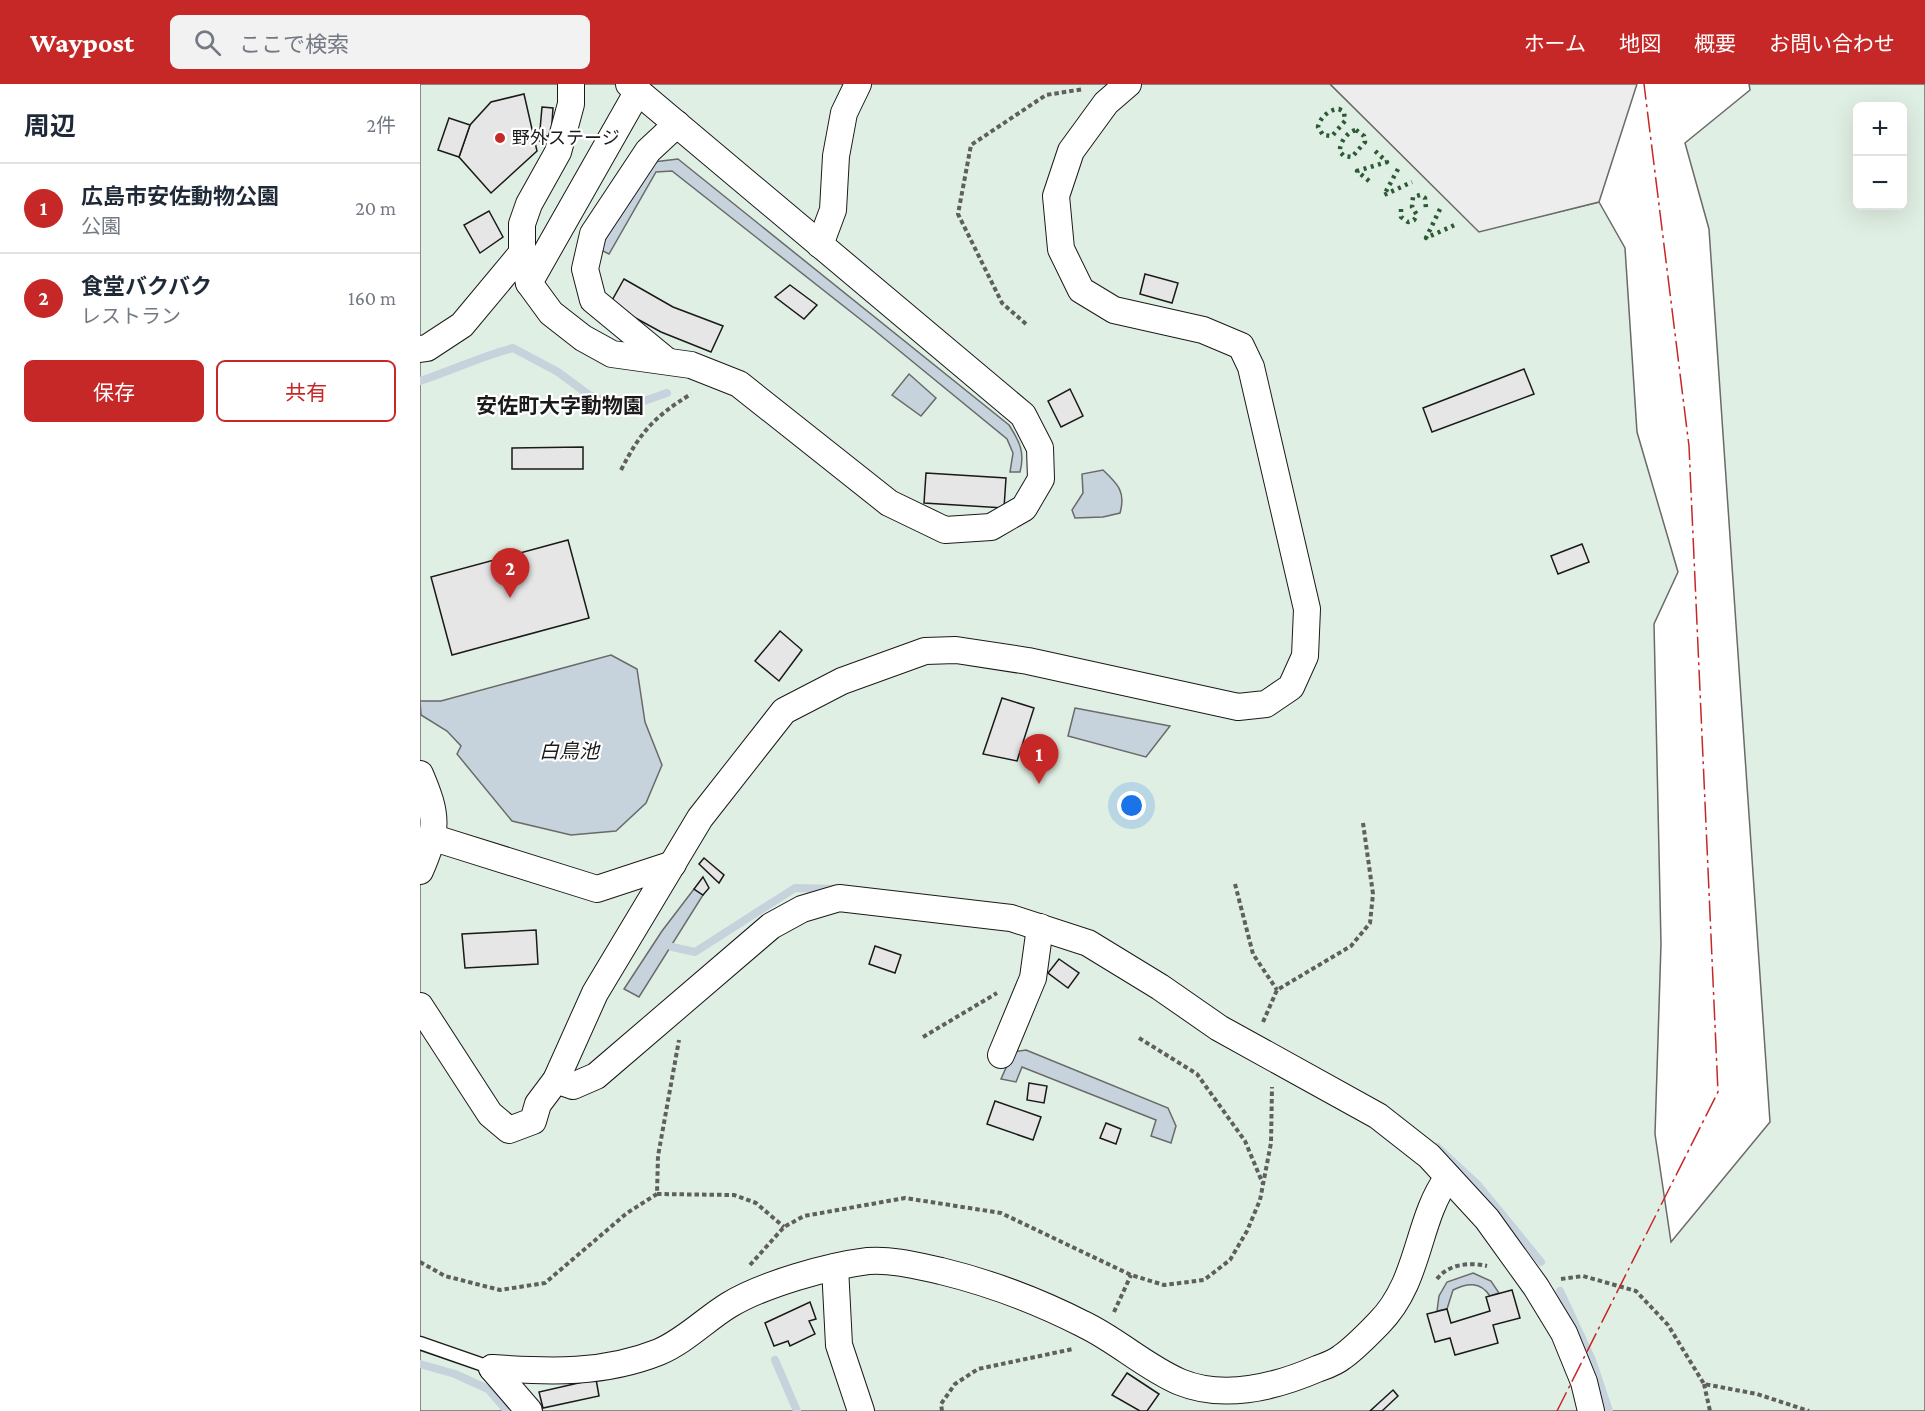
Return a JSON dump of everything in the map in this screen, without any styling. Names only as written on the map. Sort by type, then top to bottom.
[{"type":"street","points":[[529,283],[634,88],[1023,415],[1040,448],[1041,479],[1024,508],[991,527],[945,530],[889,504],[738,384],[691,365],[612,354],[583,338],[551,313],[529,283],[522,253],[522,224],[529,204],[558,152],[570,105],[571,84]]},
{"type":"street","points":[[820,245],[833,210],[836,156],[844,113],[858,84]]},
{"type":"street","points":[[420,1006],[490,1114],[509,1130],[533,1121],[538,1104],[556,1080],[595,993],[700,818],[784,711],[842,681],[925,651],[956,650],[1028,661],[1238,707],[1266,704],[1291,687],[1305,656],[1307,609],[1251,367],[1241,346],[1203,330],[1114,310],[1081,290],[1061,249],[1056,196],[1071,151],[1106,103],[1128,84]]},
{"type":"street","points":[[668,362],[592,300],[585,270],[593,234],[648,151],[677,124]]},
{"type":"street","points":[[420,349],[427,348],[462,325],[522,253]]},
{"type":"street","points":[[420,774],[431,801],[434,838],[420,871]]},
{"type":"street","points":[[434,838],[597,889],[673,864]]},
{"type":"street","points":[[556,1080],[573,1086],[596,1076],[771,926],[802,909],[839,898],[1011,918],[1040,927],[1088,943],[1160,987],[1219,1028],[1378,1116],[1429,1156],[1487,1219],[1536,1287],[1564,1334],[1584,1382],[1591,1411]]},
{"type":"street","points":[[1001,1055],[1033,978],[1040,927]]},
{"type":"street","points":[[492,1368],[571,1372],[618,1366],[661,1351],[708,1323],[729,1305],[776,1286],[835,1267],[872,1261],[913,1264],[977,1280],[1035,1301],[1087,1325],[1182,1383],[1233,1392],[1289,1381],[1341,1359],[1382,1321],[1410,1277],[1436,1193],[1448,1177]]},
{"type":"street","points":[[835,1267],[839,1345],[861,1411]]},
{"type":"street","points":[[492,1368],[529,1411]]},
{"type":"lane","points":[[420,1343],[492,1368]]},
{"type":"path","points":[[1026,324],[1002,303],[958,214],[971,145],[1046,95],[1088,89]]},
{"type":"path","points":[[621,470],[638,437],[665,410],[720,377]]},
{"type":"path","points":[[1252,1047],[1277,990],[1351,946],[1370,923],[1373,894],[1363,823]]},
{"type":"path","points":[[1235,884],[1253,954],[1277,990]]},
{"type":"path","points":[[923,1037],[1002,990]]},
{"type":"path","points":[[657,1194],[658,1156],[681,1032]]},
{"type":"path","points":[[1138,1038],[1197,1074],[1245,1141],[1263,1185]]},
{"type":"path","points":[[729,1305],[746,1269],[784,1227],[804,1216],[905,1198],[1001,1213],[1131,1275],[1164,1285],[1204,1280],[1230,1260],[1247,1231],[1263,1185],[1271,1143],[1271,1094],[1276,1060]]},
{"type":"path","points":[[420,1262],[445,1276],[500,1290],[545,1283],[627,1213],[657,1194],[734,1196],[756,1203],[784,1227]]},
{"type":"path","points":[[1410,1277],[1430,1289],[1442,1273],[1465,1263],[1486,1266],[1493,1270]]},
{"type":"path","points":[[1110,1319],[1131,1275]]},
{"type":"path","points":[[1536,1287],[1583,1275],[1636,1292],[1668,1325],[1704,1384],[1710,1411]]},
{"type":"path","points":[[942,1411],[941,1404],[955,1384],[978,1369],[1066,1350]]},
{"type":"path","points":[[1704,1384],[1757,1394],[1809,1411]]},
{"type":"green space","points":[[420,84],[1330,84],[1479,231],[1599,202],[1625,248],[1637,432],[1678,572],[1654,624],[1661,944],[1655,1134],[1671,1242],[1770,1122],[1709,229],[1685,143],[1750,90],[1749,84],[1925,84],[1925,1411],[420,1411]]},
{"type":"shaded area","points":[[1330,84],[1637,84],[1599,202],[1479,232]]},
{"type":"water","points":[[678,159],[1009,425],[1020,448],[1022,459],[1020,472],[1010,472],[1013,453],[1007,439],[874,330],[672,171],[656,172],[609,254],[599,249],[653,162]]},
{"type":"water","points":[[909,374],[936,398],[921,416],[892,395]]},
{"type":"water","points":[[1103,470],[1113,480],[1121,494],[1120,513],[1103,517],[1075,518],[1072,510],[1083,493],[1082,474]]},
{"type":"water","name":"白鳥池","points":[[611,655],[637,669],[645,722],[662,765],[646,803],[616,831],[571,835],[512,821],[457,754],[461,746],[447,731],[421,715],[420,701],[441,701]]},
{"type":"water","points":[[1075,708],[1170,726],[1146,757],[1068,736]]},
{"type":"water","points":[[694,889],[703,895],[639,997],[624,989],[662,931]]},
{"type":"water","points":[[1026,1050],[1168,1108],[1176,1126],[1171,1143],[1151,1136],[1156,1120],[1022,1067],[1016,1082],[1001,1079],[1013,1052]]},
{"type":"water","points":[[1473,1273],[1491,1281],[1499,1293],[1490,1296],[1478,1286],[1463,1286],[1453,1290],[1447,1309],[1437,1311],[1439,1296],[1447,1282]]},
{"type":"building","name":"野外ステージ","points":[[524,94],[537,151],[491,193],[459,157],[470,125],[491,102]]},
{"type":"building","points":[[542,107],[553,108],[551,137],[547,136],[547,142],[539,141]]},
{"type":"building","points":[[449,118],[470,125],[459,157],[438,150]]},
{"type":"building","points":[[489,211],[503,237],[480,253],[464,225]]},
{"type":"building","points":[[1145,274],[1178,283],[1172,303],[1140,294]]},
{"type":"building","points":[[624,279],[673,307],[723,326],[711,352],[661,332],[610,304]]},
{"type":"building","points":[[790,285],[817,305],[804,319],[775,297]]},
{"type":"building","points":[[1524,369],[1534,394],[1432,432],[1423,408]]},
{"type":"building","points":[[1070,389],[1083,416],[1061,427],[1048,401]]},
{"type":"building","points":[[583,447],[583,469],[512,469],[512,448]]},
{"type":"building","points":[[926,473],[1006,478],[1004,508],[924,503]]},
{"type":"building","points":[[568,540],[589,618],[452,655],[431,577]]},
{"type":"building","points":[[1582,544],[1589,562],[1558,574],[1551,556]]},
{"type":"building","points":[[780,631],[802,650],[779,681],[755,661]]},
{"type":"building","points":[[1002,698],[1034,708],[1017,761],[983,754]]},
{"type":"building","points":[[704,858],[724,875],[719,883],[699,864]]},
{"type":"building","points":[[703,877],[709,888],[703,895],[694,889]]},
{"type":"building","points":[[536,930],[538,964],[465,968],[462,934]]},
{"type":"building","points":[[875,946],[901,955],[895,973],[869,964]]},
{"type":"building","points":[[1059,959],[1079,973],[1068,988],[1048,973]]},
{"type":"building","points":[[1029,1083],[1047,1086],[1044,1103],[1027,1100]]},
{"type":"building","points":[[995,1101],[1041,1117],[1033,1140],[987,1124]]},
{"type":"building","points":[[1106,1123],[1121,1129],[1116,1144],[1100,1138]]},
{"type":"building","points":[[1512,1290],[1520,1318],[1493,1325],[1498,1343],[1455,1355],[1450,1338],[1435,1342],[1427,1314],[1447,1309],[1451,1323],[1490,1311],[1486,1297]]},
{"type":"building","points":[[810,1302],[816,1319],[809,1321],[815,1334],[790,1346],[788,1341],[774,1346],[765,1323]]},
{"type":"building","points":[[1127,1373],[1159,1394],[1147,1411],[1140,1411],[1112,1395]]},
{"type":"building","points":[[596,1379],[599,1396],[543,1408],[539,1392]]},
{"type":"building","points":[[1393,1390],[1398,1396],[1382,1411],[1370,1411]]},
{"type":"waterway","points":[[420,381],[513,348],[558,372],[589,395],[624,408],[667,393]]},
{"type":"waterway","points":[[672,947],[695,952],[795,888],[839,889]]},
{"type":"waterway","points":[[1437,1147],[1478,1185],[1541,1262]]},
{"type":"waterway","points":[[1560,1291],[1592,1360],[1609,1411]]},
{"type":"waterway","points":[[775,1360],[797,1411]]},
{"type":"waterway","points":[[420,1364],[455,1374],[488,1389],[507,1411]]},
{"type":"hedge","points":[[1339,109],[1344,112],[1345,121],[1332,136],[1323,135],[1318,127],[1321,120],[1328,112],[1339,109]]},
{"type":"hedge","points":[[1356,130],[1364,136],[1365,142],[1352,157],[1344,156],[1340,152],[1342,142],[1347,135],[1356,130]]},
{"type":"hedge","points":[[1369,181],[1357,171],[1387,162],[1374,150]]},
{"type":"hedge","points":[[1398,169],[1384,195],[1412,182]]},
{"type":"hedge","points":[[1401,209],[1401,217],[1408,222],[1414,220],[1417,215],[1412,207],[1413,197],[1420,195],[1425,198],[1426,208]]},
{"type":"hedge","points":[[1440,209],[1426,238],[1457,224]]},
{"type":"power","points":[[1557,1411],[1718,1092],[1689,446],[1644,84]]},
{"type":"place","name":"野外ステージ","points":[[500,138]]},
{"type":"place","name":"食堂バクバク","points":[[510,598]]},
{"type":"place","name":"広島市安佐動物公園","points":[[1039,784]]},
{"type":"district","name":"安佐町大字動物園","points":[[560,406]]}]
